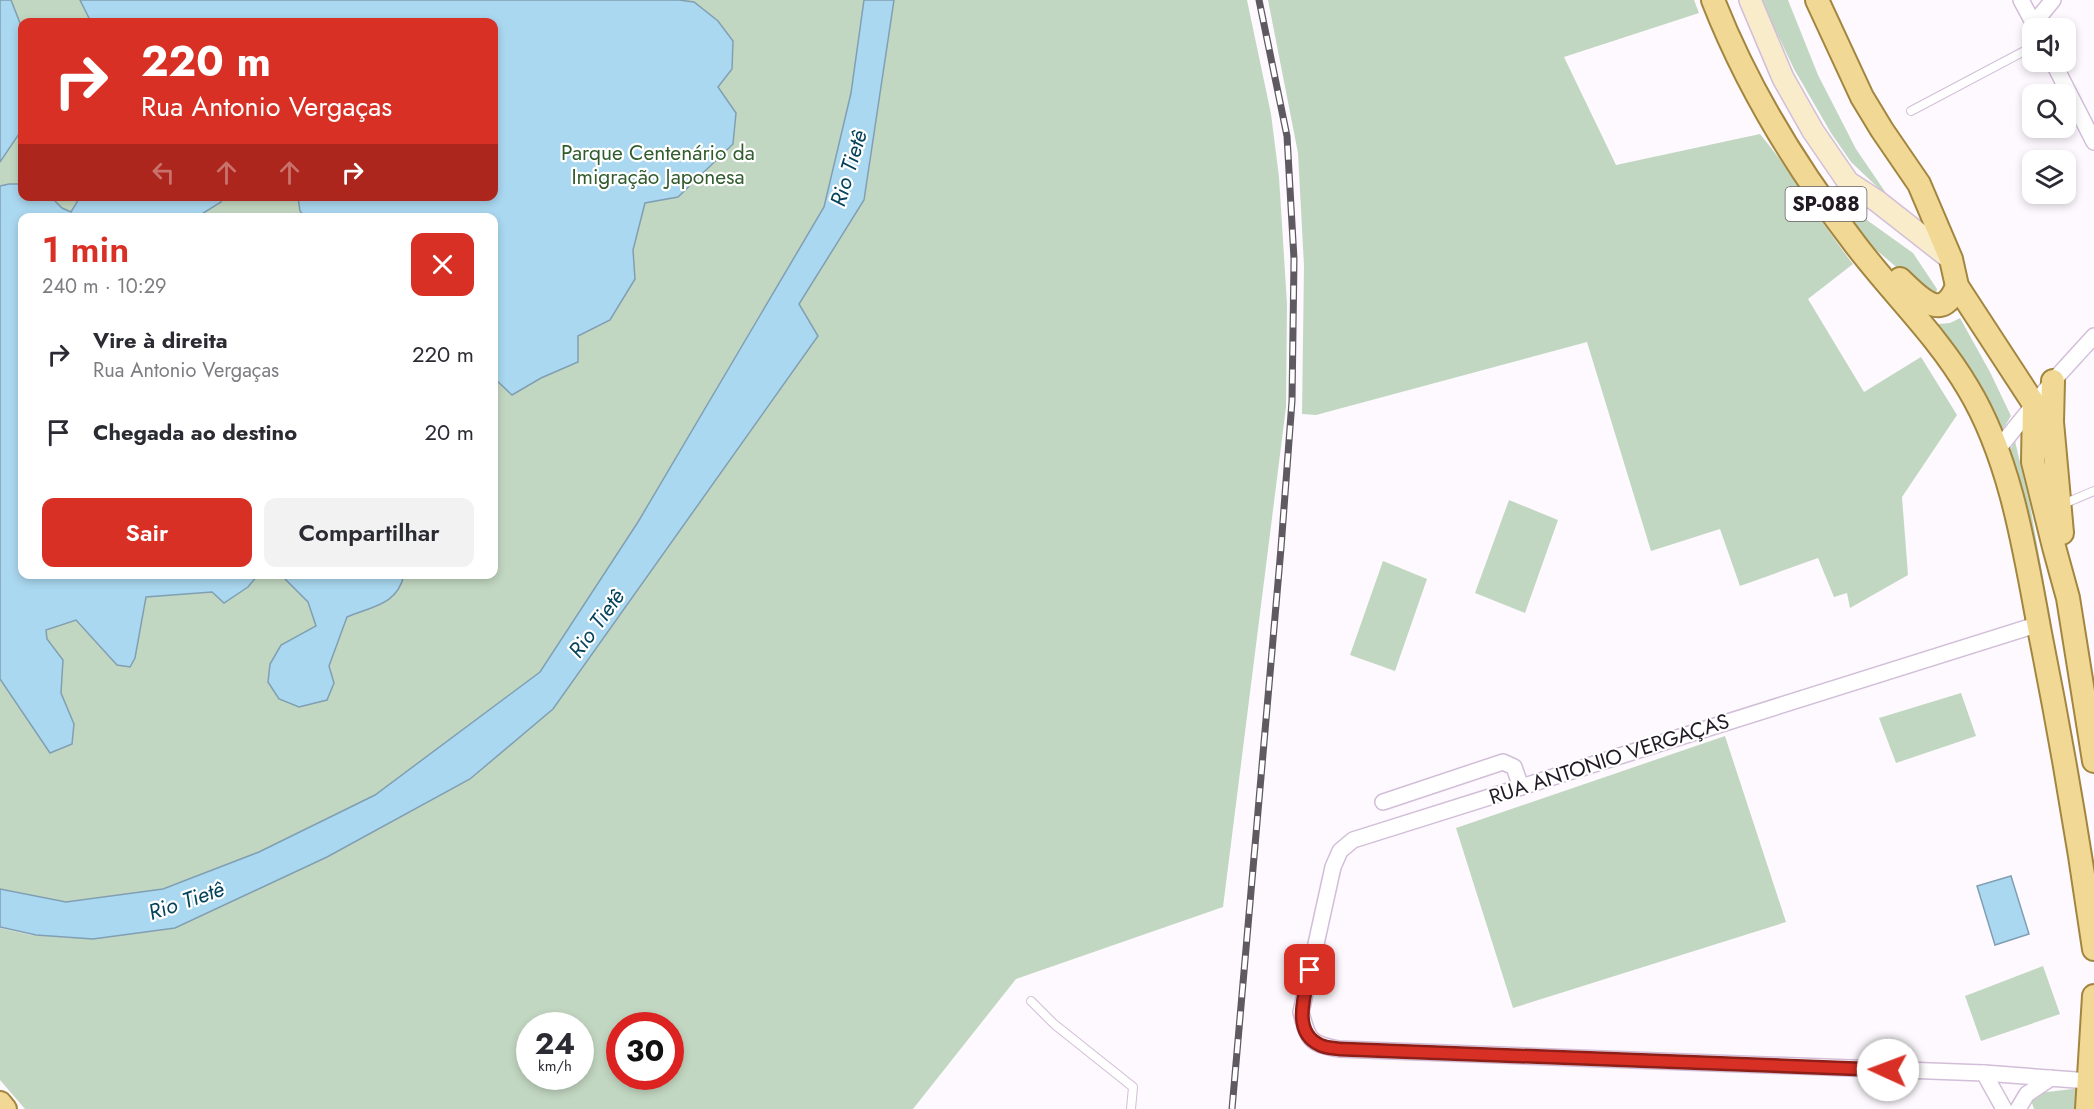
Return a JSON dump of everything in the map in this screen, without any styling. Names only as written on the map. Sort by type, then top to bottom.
[{"type":"main road","name":"SP-088","points":[[1713,0],[1748,78],[1789,149],[1856,245],[1938,342],[1969,389],[1998,449],[2006,473],[2039,624],[2065,762],[2094,949]]},
{"type":"main road","points":[[1750,0],[1783,78],[1813,131],[1848,182],[1877,201],[1951,259]]},
{"type":"main road","points":[[1817,0],[1863,97],[1882,130],[1919,184],[1951,259],[1958,286],[2034,404],[2034,462],[2087,673],[2094,761]]},
{"type":"main road","points":[[1856,245],[1930,304],[1939,306],[1947,303],[1958,286]]},
{"type":"main road","points":[[2053,381],[2052,422],[2067,594]]},
{"type":"main road","points":[[2087,1109],[2092,1081],[2094,996]]},
{"type":"main road","points":[[0,1103],[5,1109]]},
{"type":"street","points":[[2021,0],[2031,18]]},
{"type":"street","points":[[2041,18],[2053,0]]},
{"type":"street","points":[[2058,72],[2094,142]]},
{"type":"street","points":[[1998,449],[2053,381],[2094,336]]},
{"type":"street","name":"RUA ANTONIO VERGAÇAS","points":[[1984,1073],[1339,1049],[1320,1045],[1306,1034],[1301,1012],[1333,867],[1340,851],[1353,840],[2039,624]]},
{"type":"street","points":[[1383,802],[1503,762],[1514,767],[1521,787]]},
{"type":"street","points":[[1984,1073],[2092,1081]]},
{"type":"street","points":[[1984,1073],[2004,1109]]},
{"type":"street","points":[[2018,1109],[2027,1094],[2051,1078]]},
{"type":"lane","points":[[1911,111],[2022,52]]},
{"type":"lane","points":[[2060,506],[2094,491]]},
{"type":"lane","points":[[1031,1002],[1054,1024],[1133,1087],[1131,1109]]},
{"type":"green space","name":"Parque Centenário da Imigração Japonesa","points":[[0,0],[864,0],[851,93],[824,207],[638,522],[540,672],[375,795],[259,852],[163,889],[66,902],[0,889]]},
{"type":"green space","points":[[894,0],[1247,0],[1271,114],[1279,177],[1287,304],[1286,407],[1223,907],[1016,979],[913,1109],[25,1109],[0,1080],[0,928],[31,935],[93,939],[175,928],[327,857],[470,779],[799,304],[864,200]]},
{"type":"green space","points":[[1268,0],[1694,0],[1699,13],[1564,57],[1616,165],[1760,134],[1853,264],[1808,299],[1864,392],[1921,357],[1957,415],[1902,497],[1908,575],[1850,608],[1847,593],[1834,597],[1818,558],[1740,586],[1720,529],[1651,551],[1587,342],[1316,415],[1302,414],[1304,266],[1298,153]]},
{"type":"green space","points":[[1761,0],[1788,0],[1818,75],[1856,149],[1890,199],[1851,162],[1831,133],[1794,69]]},
{"type":"green space","points":[[1838,191],[1857,213],[1913,253],[1937,289],[1933,298],[1875,249],[1834,193]]},
{"type":"green space","points":[[1960,318],[2011,416],[2000,434],[1960,356],[1938,324],[1950,323]]},
{"type":"green space","points":[[2015,441],[2030,505],[2094,865],[2094,913],[2023,499],[2010,450]]},
{"type":"green space","points":[[1509,500],[1558,520],[1525,613],[1475,593]]},
{"type":"green space","points":[[1383,561],[1427,579],[1395,671],[1350,655]]},
{"type":"green space","points":[[1961,693],[1976,736],[1896,763],[1879,718]]},
{"type":"green space","points":[[1725,736],[1786,922],[1513,1008],[1456,828]]},
{"type":"green space","points":[[2043,966],[2060,1014],[1981,1041],[1965,996]]},
{"type":"green space","points":[[2081,1088],[2080,1109],[2034,1109],[2029,1094]]},
{"type":"water","points":[[0,0],[11,0],[18,18],[18,135],[0,162]]},
{"type":"water","points":[[80,0],[679,0],[694,2],[718,21],[733,41],[732,69],[718,87],[736,113],[733,144],[678,197],[645,203],[633,250],[635,279],[610,320],[578,336],[578,362],[541,378],[512,395],[498,382],[498,213],[302,213],[299,201],[498,201],[498,18],[89,18]]},
{"type":"water","name":"Rio Tietê","points":[[864,0],[894,0],[864,200],[799,304],[818,336],[553,709],[470,779],[327,857],[175,928],[93,939],[36,935],[0,927],[0,889],[66,902],[163,889],[259,852],[375,795],[540,672],[638,522],[824,207],[851,93]]},
{"type":"water","points":[[18,184],[18,201],[55,201],[62,208],[71,212],[78,201],[221,201],[203,213],[18,213],[18,579],[255,579],[248,587],[224,603],[212,592],[146,597],[135,658],[130,667],[117,665],[76,620],[46,630],[47,639],[63,660],[61,693],[74,724],[72,744],[50,753],[0,679],[0,186]]},
{"type":"water","points":[[285,579],[403,579],[396,593],[390,599],[347,617],[329,666],[334,683],[327,700],[299,707],[279,699],[268,682],[270,664],[281,645],[316,626],[308,602]]},
{"type":"water","points":[[2011,876],[2029,934],[1995,945],[1977,886]]},
{"type":"railway","points":[[1232,1109],[1292,401],[1294,259],[1287,136],[1259,0]]},
{"type":"route","points":[[1310,970],[1301,1012],[1306,1034],[1320,1045],[1339,1049],[1888,1070]]}]
